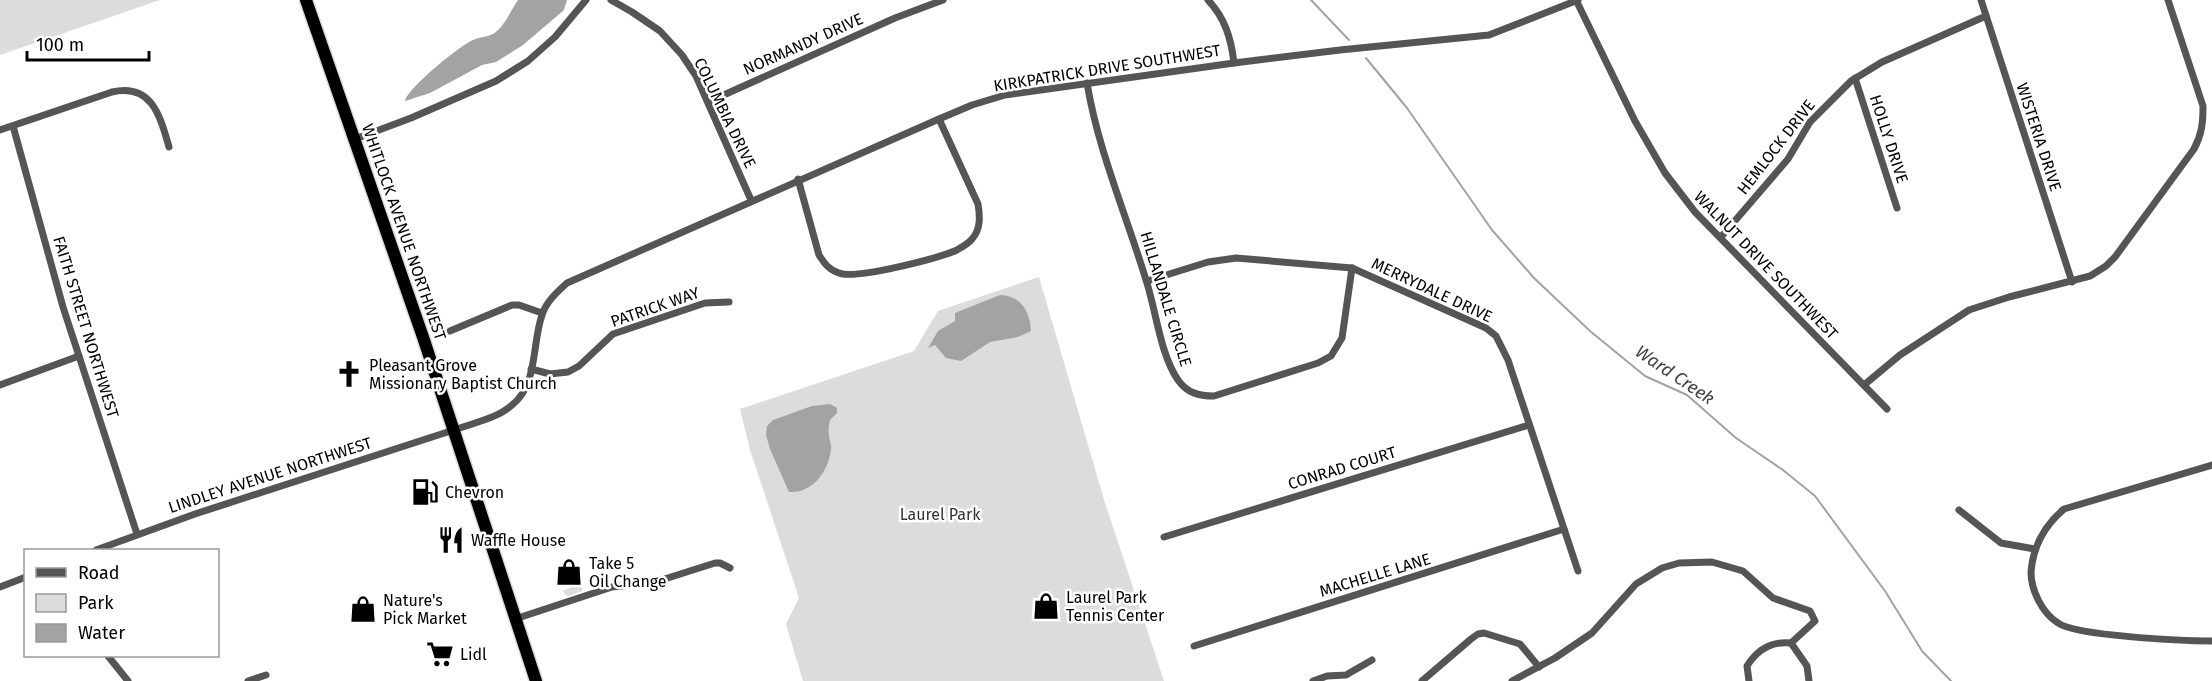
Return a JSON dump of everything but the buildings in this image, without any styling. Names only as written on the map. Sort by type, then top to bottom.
[{"type":"highway","name":"WHITLOCK AVENUE NORTHWEST","points":[[306,0],[454,430],[536,681]]},
{"type":"street","points":[[355,139],[411,118],[496,81],[528,61],[549,43],[586,0]]},
{"type":"street","name":"COLUMBIA DRIVE","points":[[611,0],[660,31],[682,55],[696,76],[751,200]]},
{"type":"street","name":"NORMANDY DRIVE","points":[[708,102],[895,18],[943,0]]},
{"type":"street","points":[[1208,0],[1220,12],[1225,23],[1234,63]]},
{"type":"street","name":"KIRKPATRICK DRIVE SOUTHWEST","points":[[454,430],[503,412],[512,406],[524,392],[542,313],[559,290],[578,277],[972,105],[1005,95],[1234,63],[1489,35],[1577,0]]},
{"type":"street","name":"WALNUT DRIVE SOUTHWEST","points":[[1577,0],[1635,121],[1665,173],[1695,212],[1887,409]]},
{"type":"street","name":"WISTERIA DRIVE","points":[[1981,0],[2072,282]]},
{"type":"street","points":[[1864,385],[1900,355],[1969,310],[2008,297],[2090,276],[2115,257],[2194,148],[2204,123],[2203,106],[2168,0]]},
{"type":"street","name":"HEMLOCK DRIVE","points":[[1721,237],[1788,159],[1810,122],[1855,78],[1882,62],[1986,16]]},
{"type":"street","name":"HOLLY DRIVE","points":[[1855,78],[1897,208]]},
{"type":"street","name":"HILLANDALE CIRCLE","points":[[1087,83],[1098,132],[1147,281],[1166,354],[1177,378],[1191,392],[1201,396],[1214,396],[1318,363],[1332,356],[1342,338],[1352,268]]},
{"type":"street","points":[[0,130],[112,92],[131,90],[140,94],[155,108],[169,147]]},
{"type":"street","points":[[798,180],[819,255],[825,264],[840,274],[850,276],[874,272],[959,249],[973,238],[979,226],[980,216],[978,204],[939,119]]},
{"type":"street","name":"FAITH STREET NORTHWEST","points":[[13,126],[79,356],[137,534]]},
{"type":"street","name":"MERRYDALE DRIVE","points":[[1147,281],[1208,262],[1236,258],[1352,268],[1474,321],[1496,336],[1508,360],[1578,572]]},
{"type":"street","name":"PATRICK WAY","points":[[531,369],[550,374],[568,372],[579,366],[613,334],[705,303],[729,302]]},
{"type":"street","points":[[450,331],[512,305],[519,305],[542,313]]},
{"type":"street","points":[[0,386],[79,356]]},
{"type":"street","name":"CONRAD COURT","points":[[1164,537],[1529,425]]},
{"type":"street","name":"LINDLEY AVENUE NORTHWEST","points":[[99,549],[137,534],[454,430]]},
{"type":"street","points":[[2212,465],[2064,509],[2052,519],[2036,549],[2031,582],[2041,606],[2058,624],[2082,632],[2212,641]]},
{"type":"street","points":[[1959,510],[2001,543],[2036,549]]},
{"type":"street","name":"MACHELLE LANE","points":[[1194,646],[1564,529]]},
{"type":"street","points":[[1512,681],[1539,667],[1592,633],[1636,584],[1662,568],[1696,561],[1712,562],[1743,571],[1773,598],[1810,611],[1815,621],[1791,643],[1776,644],[1759,651],[1747,666],[1749,681]]},
{"type":"street","points":[[515,619],[612,587],[652,584],[715,563],[730,568]]},
{"type":"street","points":[[0,586],[24,578]]},
{"type":"street","points":[[1422,681],[1471,639],[1484,633],[1520,644],[1539,667]]},
{"type":"street","points":[[1791,643],[1807,666],[1809,681]]},
{"type":"street","points":[[109,657],[128,681]]},
{"type":"street","points":[[1313,681],[1327,676],[1346,675],[1372,660]]},
{"type":"street","points":[[248,681],[266,675]]},
{"type":"green space","points":[[0,0],[160,0],[0,55]]},
{"type":"green space","name":"Laurel Park","points":[[1039,277],[1105,503],[1164,681],[803,681],[786,624],[799,598],[750,450],[740,409],[914,351],[938,311]]},
{"type":"green space","points":[[578,584],[582,586],[582,591],[568,596],[563,591]]},
{"type":"water","points":[[518,0],[567,0],[564,10],[523,45],[496,62],[482,65],[430,93],[405,101],[424,78],[464,45],[497,31]]},
{"type":"water","points":[[1000,295],[1014,298],[1023,306],[1029,318],[1031,331],[1018,337],[990,342],[961,361],[946,358],[935,345],[928,348],[938,331],[955,321],[955,313]]},
{"type":"water","points":[[830,404],[837,408],[837,413],[830,420],[831,447],[827,465],[812,485],[797,492],[789,492],[770,449],[766,435],[767,426],[773,420],[812,406]]},
{"type":"waterway","name":"Ward Creek","points":[[1311,0],[1349,40]]},
{"type":"waterway","name":"Ward Creek","points":[[1366,58],[1407,108],[1492,230],[1534,278],[1590,331],[1645,376],[1687,395],[1736,438],[1783,470],[1815,496],[1885,591],[1922,651],[1951,681]]},
{"type":"place","name":"Pleasant Grove Missionary Baptist Church","points":[[349,374]]},
{"type":"place","name":"Chevron","points":[[425,492]]},
{"type":"place","name":"Waffle House","points":[[451,540]]},
{"type":"place","name":"Take 5 Oil Change","points":[[569,572]]},
{"type":"place","name":"Laurel Park Tennis Center","points":[[1046,606]]},
{"type":"place","name":"Nature's Pick Market","points":[[363,609]]},
{"type":"place","name":"Lidl","points":[[440,654]]}]
